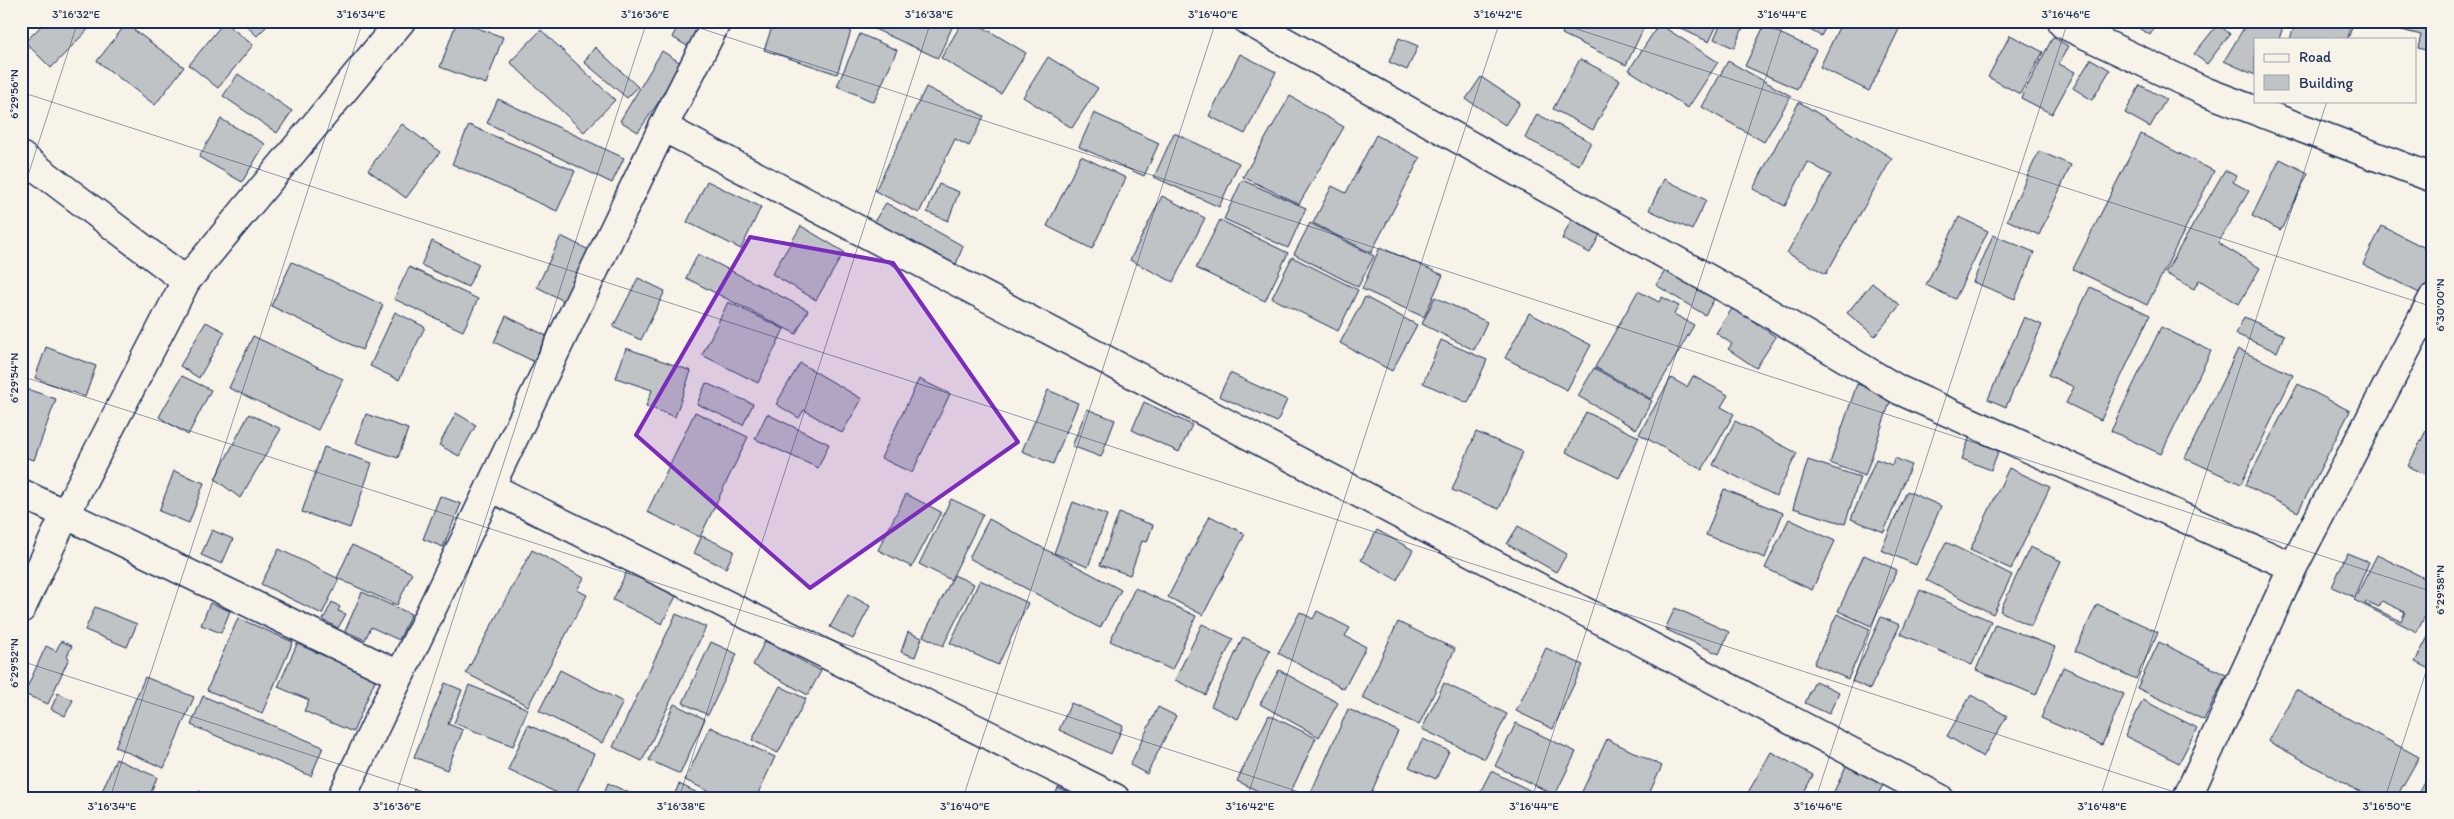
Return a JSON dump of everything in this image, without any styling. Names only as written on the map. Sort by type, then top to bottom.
[{"type":"street","points":[[21,609],[66,513],[186,282],[401,21]]},
{"type":"street","points":[[341,798],[662,127],[718,21]]},
{"type":"street","points":[[1248,21],[1766,311],[1899,390],[2293,567]]},
{"type":"street","points":[[2061,22],[2204,91],[2433,178]]},
{"type":"street","points":[[662,127],[1940,798]]},
{"type":"street","points":[[21,156],[186,282]]},
{"type":"street","points":[[2187,798],[2293,567],[2433,298]]},
{"type":"street","points":[[490,487],[1115,798]]},
{"type":"street","points":[[21,493],[66,513],[399,675]]},
{"type":"highlighted area","points":[[750,237],[893,263],[1018,442],[810,588],[636,435]]},
{"type":"building","points":[[46,21],[96,21],[51,68],[25,42]]},
{"type":"building","points":[[241,21],[272,21],[257,36]]},
{"type":"building","points":[[457,21],[503,37],[486,84],[440,67]]},
{"type":"building","points":[[681,21],[712,21],[694,50],[672,37]]},
{"type":"building","points":[[774,21],[821,21],[851,31],[837,74],[764,50]]},
{"type":"building","points":[[873,21],[955,21],[938,58],[870,27]]},
{"type":"building","points":[[963,21],[973,21],[1026,53],[1001,94],[941,58]]},
{"type":"building","points":[[1568,21],[1647,21],[1626,65],[1562,34]]},
{"type":"building","points":[[1665,21],[1719,21],[1709,42]]},
{"type":"building","points":[[1722,21],[1746,21],[1734,48],[1714,39]]},
{"type":"building","points":[[1793,21],[1829,21],[1821,36]]},
{"type":"building","points":[[1842,21],[1903,21],[1869,91],[1820,67]]},
{"type":"building","points":[[2141,21],[2159,21],[2150,35],[2137,27]]},
{"type":"building","points":[[2248,21],[2285,21],[2279,38],[2254,38],[2254,75],[2224,61]]},
{"type":"building","points":[[2296,21],[2354,21],[2348,38],[2290,38]]},
{"type":"building","points":[[2383,21],[2433,21],[2433,52],[2418,48],[2421,35],[2382,25]]},
{"type":"building","points":[[224,22],[253,45],[218,88],[189,65]]},
{"type":"building","points":[[126,24],[184,67],[155,105],[97,61]]},
{"type":"building","points":[[1659,24],[1718,62],[1688,108],[1629,70]]},
{"type":"building","points":[[2218,24],[2230,34],[2207,64],[2194,54]]},
{"type":"building","points":[[1764,26],[1816,50],[1797,89],[1745,66]]},
{"type":"building","points":[[541,30],[615,100],[584,132],[510,62]]},
{"type":"building","points":[[860,34],[897,50],[874,102],[837,86]]},
{"type":"building","points":[[2010,35],[2043,52],[2020,94],[1988,77]]},
{"type":"building","points":[[2053,37],[2068,46],[2059,64],[2075,72],[2052,114],[2021,98]]},
{"type":"building","points":[[1399,38],[1418,46],[1407,70],[1389,62]]},
{"type":"building","points":[[595,47],[638,87],[627,98],[584,62]]},
{"type":"building","points":[[662,51],[684,65],[638,132],[620,121]]},
{"type":"building","points":[[1240,54],[1276,72],[1245,134],[1209,116]]},
{"type":"building","points":[[1048,57],[1098,88],[1072,128],[1023,97]]},
{"type":"building","points":[[1580,59],[1620,80],[1593,130],[1553,109]]},
{"type":"building","points":[[2091,59],[2110,70],[2092,100],[2073,88]]},
{"type":"building","points":[[1728,61],[1791,96],[1764,142],[1702,107]]},
{"type":"building","points":[[238,74],[292,111],[277,133],[223,96]]},
{"type":"building","points":[[1481,77],[1520,103],[1505,125],[1466,99]]},
{"type":"building","points":[[2140,85],[2166,99],[2150,127],[2125,113]]},
{"type":"building","points":[[926,87],[984,116],[969,146],[955,139],[919,213],[875,191]]},
{"type":"building","points":[[1290,96],[1344,127],[1299,204],[1243,177]]},
{"type":"building","points":[[498,99],[624,158],[612,183],[487,123]]},
{"type":"building","points":[[1799,102],[1892,158],[1826,274],[1787,253],[1831,175],[1808,162],[1785,206],[1753,189]]},
{"type":"building","points":[[1094,113],[1159,143],[1144,176],[1079,147]]},
{"type":"building","points":[[1537,114],[1591,142],[1579,165],[1525,138]]},
{"type":"building","points":[[221,119],[265,144],[242,182],[199,157]]},
{"type":"building","points":[[402,124],[440,152],[406,198],[368,170]]},
{"type":"building","points":[[469,125],[575,171],[557,211],[452,164]]},
{"type":"building","points":[[1174,133],[1239,163],[1219,207],[1154,177]]},
{"type":"building","points":[[2141,134],[2214,171],[2147,305],[2073,269]]},
{"type":"building","points":[[1376,135],[1420,158],[1371,253],[1313,223],[1332,186],[1346,193]]},
{"type":"building","points":[[2039,151],[2071,165],[2039,235],[2007,220]]},
{"type":"building","points":[[1081,156],[1126,178],[1092,249],[1047,226]]},
{"type":"building","points":[[2280,159],[2308,173],[2281,230],[2252,216]]},
{"type":"building","points":[[2225,170],[2236,176],[2233,182],[2249,191],[2218,243],[2260,268],[2239,304],[2199,280],[2194,289],[2165,273]]},
{"type":"building","points":[[1664,179],[1706,200],[1692,230],[1649,210]]},
{"type":"building","points":[[1242,180],[1306,208],[1288,248],[1224,219]]},
{"type":"building","points":[[707,181],[761,207],[741,249],[687,222]]},
{"type":"building","points":[[939,184],[959,192],[948,221],[927,212]]},
{"type":"building","points":[[1162,196],[1205,218],[1173,282],[1130,260]]},
{"type":"building","points":[[886,203],[963,246],[952,275],[868,231]]},
{"type":"building","points":[[1573,216],[1602,231],[1590,253],[1562,239]]},
{"type":"building","points":[[1959,217],[1988,231],[1955,299],[1926,285]]},
{"type":"building","points":[[1220,220],[1288,253],[1265,301],[1196,268]]},
{"type":"building","points":[[1310,223],[1374,256],[1358,287],[1294,254]]},
{"type":"building","points":[[801,226],[844,252],[816,300],[772,274]]},
{"type":"building","points":[[2382,226],[2433,252],[2433,277],[2423,295],[2363,264]]},
{"type":"building","points":[[1993,235],[2034,252],[2015,299],[1973,282]]},
{"type":"building","points":[[561,236],[591,251],[566,302],[537,287]]},
{"type":"building","points":[[432,241],[479,264],[468,287],[421,265]]},
{"type":"building","points":[[1380,247],[1443,275],[1424,317],[1362,289]]},
{"type":"building","points":[[698,254],[808,310],[796,334],[686,278]]},
{"type":"building","points":[[1292,257],[1358,290],[1338,331],[1272,298]]},
{"type":"building","points":[[292,262],[383,305],[362,350],[271,306]]},
{"type":"building","points":[[1668,266],[1716,296],[1705,315],[1656,285]]},
{"type":"building","points":[[409,267],[478,299],[463,331],[394,299]]},
{"type":"building","points":[[638,278],[665,291],[641,340],[613,327]]},
{"type":"building","points":[[1872,283],[1900,305],[1875,336],[1847,313]]},
{"type":"building","points":[[2090,287],[2150,315],[2101,420],[2066,403],[2074,387],[2048,375]]},
{"type":"building","points":[[1638,291],[1659,302],[1662,297],[1679,306],[1674,314],[1694,325],[1651,399],[1595,367]]},
{"type":"building","points":[[1365,297],[1417,325],[1392,371],[1340,343]]},
{"type":"building","points":[[1435,297],[1487,322],[1474,350],[1422,324]]},
{"type":"building","points":[[728,302],[784,329],[758,383],[702,355]]},
{"type":"building","points":[[1733,307],[1776,337],[1756,368],[1728,349],[1732,344],[1716,333]]},
{"type":"building","points":[[395,312],[425,327],[399,380],[370,366]]},
{"type":"building","points":[[1529,313],[1591,345],[1567,390],[1505,358]]},
{"type":"building","points":[[506,316],[553,339],[541,365],[494,342]]},
{"type":"building","points":[[2024,317],[2042,325],[2006,407],[1988,399]]},
{"type":"building","points":[[2244,317],[2284,335],[2277,352],[2236,334]]},
{"type":"building","points":[[206,322],[225,332],[199,378],[180,366]]},
{"type":"building","points":[[2161,327],[2211,351],[2161,454],[2111,431]]},
{"type":"building","points":[[253,336],[343,379],[318,430],[229,388]]},
{"type":"building","points":[[1441,340],[1487,360],[1468,403],[1423,383]]},
{"type":"building","points":[[46,347],[96,366],[85,397],[35,378]]},
{"type":"building","points":[[626,348],[691,371],[675,417],[646,406],[652,390],[616,378]]},
{"type":"building","points":[[2238,349],[2293,375],[2241,484],[2185,458]]},
{"type":"building","points":[[800,363],[862,399],[842,433],[804,410],[799,418],[776,404]]},
{"type":"building","points":[[1594,368],[1652,401],[1636,429],[1578,396]]},
{"type":"building","points":[[1230,373],[1287,400],[1277,422],[1219,396]]},
{"type":"building","points":[[182,376],[211,390],[188,435],[159,417]]},
{"type":"building","points":[[1693,376],[1728,395],[1721,407],[1734,414],[1702,470],[1639,434],[1671,378],[1687,387]]},
{"type":"building","points":[[919,379],[950,394],[912,473],[881,458]]},
{"type":"building","points":[[706,383],[753,404],[743,425],[697,404]]},
{"type":"building","points":[[1857,384],[1892,396],[1865,476],[1830,463]]},
{"type":"building","points":[[2298,384],[2350,411],[2298,512],[2245,485]]},
{"type":"building","points":[[21,387],[56,399],[34,460],[21,456]]},
{"type":"building","points":[[1048,390],[1078,403],[1053,464],[1022,451]]},
{"type":"building","points":[[1144,402],[1192,425],[1179,452],[1132,430]]},
{"type":"building","points":[[1087,409],[1115,420],[1101,457],[1072,446]]},
{"type":"building","points":[[695,412],[748,437],[700,537],[647,512]]},
{"type":"building","points":[[1586,412],[1639,437],[1619,478],[1566,452]]},
{"type":"building","points":[[456,413],[476,425],[459,456],[439,445]]},
{"type":"building","points":[[249,414],[281,429],[240,498],[215,479]]},
{"type":"building","points":[[366,414],[408,429],[398,458],[356,443]]},
{"type":"building","points":[[767,414],[829,444],[818,468],[755,439]]},
{"type":"building","points":[[1735,421],[1797,453],[1776,496],[1713,465]]},
{"type":"building","points":[[2430,423],[2433,425],[2433,478],[2408,466]]},
{"type":"building","points":[[1476,432],[1523,452],[1499,509],[1452,490]]},
{"type":"building","points":[[1971,433],[2001,444],[1991,470],[1962,459]]},
{"type":"building","points":[[324,447],[372,463],[350,528],[302,512]]},
{"type":"building","points":[[1895,458],[1911,465],[1884,532],[1851,519],[1876,459],[1892,465]]},
{"type":"building","points":[[1808,460],[1860,477],[1845,524],[1793,508]]},
{"type":"building","points":[[2009,468],[2050,487],[2011,569],[1970,550]]},
{"type":"building","points":[[174,471],[204,483],[189,523],[159,511]]},
{"type":"building","points":[[1724,489],[1783,513],[1765,558],[1706,535]]},
{"type":"building","points":[[1907,491],[1941,506],[1916,565],[1881,550]]},
{"type":"building","points":[[906,494],[941,512],[912,567],[878,550]]},
{"type":"building","points":[[440,496],[461,504],[443,547],[423,539]]},
{"type":"building","points":[[951,499],[983,514],[951,580],[919,564]]},
{"type":"building","points":[[1073,502],[1107,515],[1088,567],[1054,553]]},
{"type":"building","points":[[1119,513],[1153,525],[1147,542],[1142,541],[1130,575],[1100,565]]},
{"type":"building","points":[[1210,516],[1245,534],[1203,615],[1168,597]]},
{"type":"building","points":[[989,519],[1121,590],[1100,628],[969,558]]},
{"type":"building","points":[[1789,519],[1835,541],[1812,590],[1765,568]]},
{"type":"building","points":[[1518,526],[1567,554],[1556,572],[1507,544]]},
{"type":"building","points":[[212,530],[233,539],[222,564],[201,555]]},
{"type":"building","points":[[1377,530],[1413,550],[1397,580],[1361,560]]},
{"type":"building","points":[[702,536],[734,551],[726,568],[694,553]]},
{"type":"building","points":[[1946,542],[2012,575],[1993,614],[1926,580]]},
{"type":"building","points":[[352,545],[412,573],[397,605],[337,578]]},
{"type":"building","points":[[2030,547],[2061,561],[2031,626],[2000,611]]},
{"type":"building","points":[[279,549],[339,579],[322,614],[261,584]]},
{"type":"building","points":[[532,550],[584,578],[577,590],[587,595],[528,706],[466,673]]},
{"type":"building","points":[[2347,553],[2369,562],[2354,597],[2332,587]]},
{"type":"building","points":[[1864,555],[1897,570],[1871,626],[1838,611]]},
{"type":"building","points":[[2377,555],[2433,582],[2433,600],[2417,632],[2354,600]],"holes":[[[2366,601],[2379,607],[2382,601],[2405,612],[2401,621],[2365,604]]]},
{"type":"building","points":[[627,571],[676,596],[662,624],[613,600]]},
{"type":"building","points":[[954,575],[974,584],[943,646],[923,636]]},
{"type":"building","points":[[980,580],[1028,603],[998,665],[950,643]]},
{"type":"building","points":[[1135,588],[1196,616],[1172,670],[1110,641]]},
{"type":"building","points":[[1920,590],[1991,621],[1972,665],[1901,634]]},
{"type":"building","points":[[362,592],[411,614],[399,640],[371,627],[365,640],[345,631]]},
{"type":"building","points":[[848,594],[870,606],[853,639],[830,627]]},
{"type":"building","points":[[332,602],[340,607],[338,611],[346,614],[338,628],[323,620]]},
{"type":"building","points":[[210,603],[230,611],[221,633],[201,625]]},
{"type":"building","points":[[2097,604],[2158,632],[2136,679],[2075,651]]},
{"type":"building","points":[[95,607],[137,624],[127,647],[85,630]]},
{"type":"building","points":[[1675,608],[1729,632],[1719,654],[1665,629]]},
{"type":"building","points":[[1317,611],[1350,628],[1345,636],[1366,647],[1344,689],[1278,653],[1300,612],[1313,619]]},
{"type":"building","points":[[676,614],[706,627],[642,761],[613,747]]},
{"type":"building","points":[[1837,614],[1870,629],[1848,679],[1814,664]]},
{"type":"building","points":[[1881,617],[1900,625],[1870,689],[1852,681]]},
{"type":"building","points":[[238,618],[293,642],[262,713],[207,690]]},
{"type":"building","points":[[1398,622],[1455,649],[1419,725],[1362,698]]},
{"type":"building","points":[[1202,624],[1233,639],[1206,695],[1175,680]]},
{"type":"building","points":[[1995,624],[2055,647],[2036,695],[1976,670]]},
{"type":"building","points":[[2433,627],[2433,671],[2415,662]]},
{"type":"building","points":[[908,632],[922,638],[915,657],[901,652]]},
{"type":"building","points":[[1243,637],[1270,650],[1238,719],[1211,706]]},
{"type":"building","points":[[61,641],[72,646],[67,656],[69,658],[48,704],[24,694],[46,646],[56,651]]},
{"type":"building","points":[[765,641],[821,671],[808,695],[753,665]]},
{"type":"building","points":[[711,642],[737,654],[708,715],[683,703]]},
{"type":"building","points":[[2159,642],[2226,675],[2204,720],[2137,688]]},
{"type":"building","points":[[297,644],[376,678],[353,732],[304,711],[309,700],[278,687]]},
{"type":"building","points":[[1546,648],[1583,665],[1553,729],[1516,711]]},
{"type":"building","points":[[2063,667],[2124,694],[2102,745],[2041,718]]},
{"type":"building","points":[[560,670],[623,702],[602,743],[539,711]]},
{"type":"building","points":[[1279,670],[1338,703],[1319,737],[1260,704]]},
{"type":"building","points":[[145,677],[194,697],[164,768],[115,747]]},
{"type":"building","points":[[1815,681],[1839,692],[1829,714],[1805,703]]},
{"type":"building","points":[[445,683],[462,690],[448,724],[463,730],[447,770],[414,757]]},
{"type":"building","points":[[1444,683],[1507,714],[1485,759],[1422,729]]},
{"type":"building","points":[[469,685],[528,709],[513,746],[454,723]]},
{"type":"building","points":[[780,686],[806,699],[778,753],[752,740]]},
{"type":"building","points":[[2296,690],[2419,757],[2396,798],[2371,798],[2268,741]]},
{"type":"building","points":[[58,693],[73,700],[65,716],[51,709]]},
{"type":"building","points":[[1971,695],[2007,716],[1983,757],[1947,736]]},
{"type":"building","points":[[203,696],[323,747],[311,776],[191,725]]},
{"type":"building","points":[[2143,700],[2197,728],[2179,763],[2125,736]]},
{"type":"building","points":[[1071,703],[1123,726],[1111,754],[1059,730]]},
{"type":"building","points":[[674,704],[705,719],[680,774],[649,760]]},
{"type":"building","points":[[1158,707],[1176,716],[1147,774],[1130,765]]},
{"type":"building","points":[[1348,709],[1398,731],[1369,798],[1309,797]]},
{"type":"building","points":[[1269,715],[1316,738],[1288,798],[1273,798],[1237,781]]},
{"type":"building","points":[[1516,723],[1576,752],[1555,795],[1495,766]]},
{"type":"building","points":[[528,725],[594,754],[574,798],[568,798],[508,770]]},
{"type":"building","points":[[710,727],[775,757],[756,798],[723,798],[685,780]]},
{"type":"building","points":[[1423,739],[1449,751],[1436,779],[1409,767]]},
{"type":"building","points":[[1607,739],[1662,766],[1647,798],[1579,798]]},
{"type":"building","points":[[1771,752],[1813,775],[1801,798],[1745,798]]},
{"type":"building","points":[[116,759],[157,777],[149,798],[99,798]]},
{"type":"building","points":[[1847,764],[1884,783],[1876,798],[1831,798]]},
{"type":"building","points":[[1491,771],[1545,798],[1477,798]]},
{"type":"building","points":[[608,783],[640,798],[602,798]]},
{"type":"building","points":[[2423,783],[2433,788],[2433,798],[2416,798]]},
{"type":"building","points":[[679,784],[708,798],[673,798]]},
{"type":"building","points":[[1058,788],[1078,798],[1054,798]]},
{"type":"building","points":[[414,789],[431,798],[411,798]]},
{"type":"building","points":[[199,791],[216,798],[196,798]]}]
